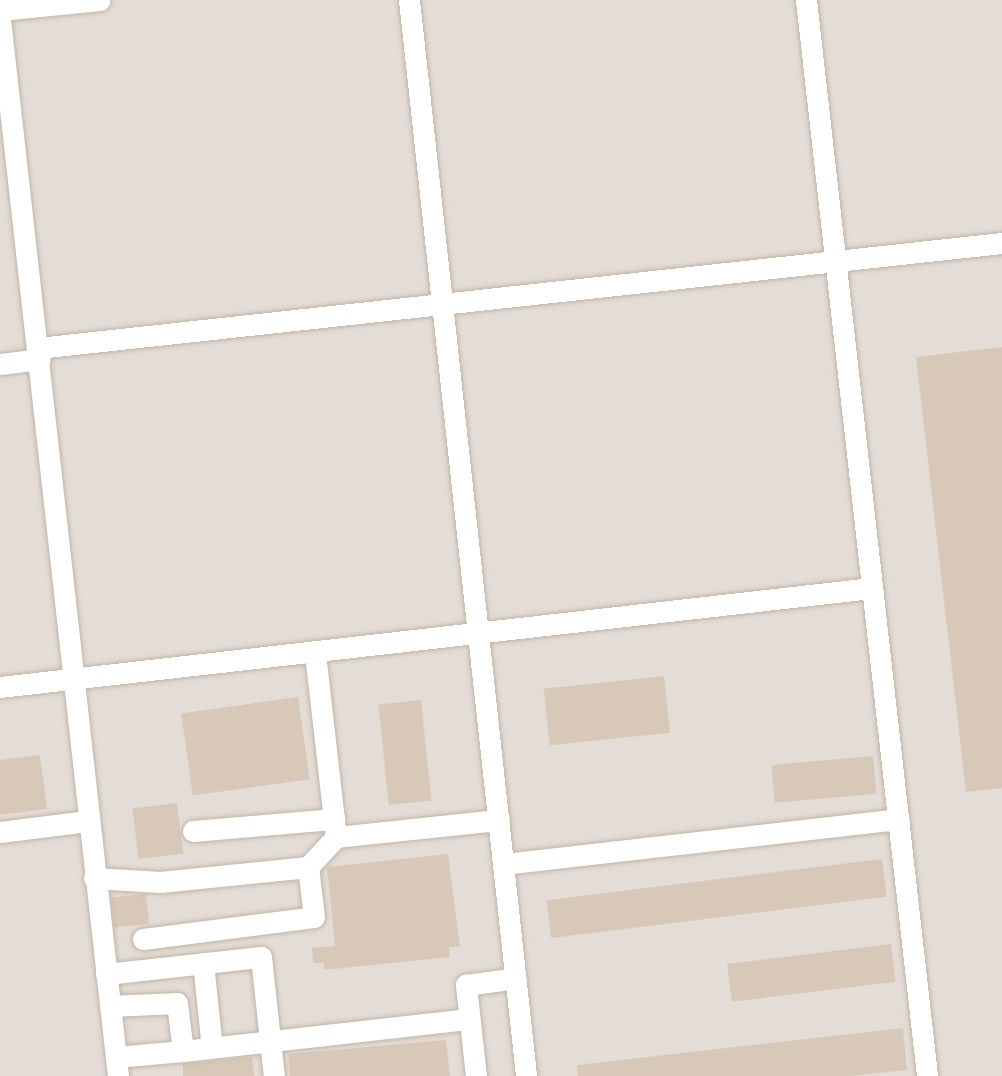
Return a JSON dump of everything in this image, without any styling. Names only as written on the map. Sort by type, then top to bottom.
[{"type":"street","points":[[0,10],[100,0]]},
{"type":"street","points":[[409,0],[526,1076]]},
{"type":"street","points":[[806,0],[927,1076]]},
{"type":"street","points":[[0,19],[39,354],[87,821],[117,1066],[183,1051],[469,1019]]},
{"type":"street","points":[[0,364],[39,354],[443,305],[836,259],[1002,243]]},
{"type":"street","points":[[0,687],[872,588]]},
{"type":"street","points":[[143,939],[314,917],[308,867],[335,828],[315,653]]},
{"type":"street","points":[[504,864],[898,819]]},
{"type":"street","points":[[193,831],[335,828],[499,820]]},
{"type":"street","points":[[0,832],[87,821]]},
{"type":"street","points":[[94,878],[160,882],[308,867]]},
{"type":"street","points":[[106,974],[261,957],[274,1076]]},
{"type":"street","points":[[203,963],[212,1048]]},
{"type":"street","points":[[476,1076],[466,985],[516,978]]},
{"type":"street","points":[[110,1006],[177,1003],[183,1051]]},
{"type":"shaded area","points":[[0,0],[1002,0],[1002,1076],[0,1076]]},
{"type":"building","points":[[1002,347],[1002,788],[966,792],[916,357]]},
{"type":"building","points":[[664,676],[670,733],[550,745],[544,689]]},
{"type":"building","points":[[298,697],[310,779],[193,796],[181,713]]},
{"type":"building","points":[[421,700],[432,800],[389,805],[378,704]]},
{"type":"building","points":[[40,755],[47,809],[0,815],[0,760]]},
{"type":"building","points":[[873,756],[876,794],[775,803],[771,765]]},
{"type":"building","points":[[177,803],[183,854],[139,859],[132,808]]},
{"type":"building","points":[[448,854],[460,947],[449,947],[450,957],[324,970],[324,963],[313,963],[312,948],[335,946],[327,867]]},
{"type":"building","points":[[882,859],[887,897],[551,938],[547,900]]},
{"type":"building","points":[[146,894],[149,924],[114,927],[111,898]]},
{"type":"building","points":[[891,944],[896,982],[732,1002],[727,964]]},
{"type":"building","points":[[903,1028],[907,1070],[849,1076],[578,1076],[577,1065]]},
{"type":"building","points":[[446,1040],[450,1076],[290,1076],[288,1054]]},
{"type":"building","points":[[252,1057],[254,1076],[183,1076],[183,1064]]}]
